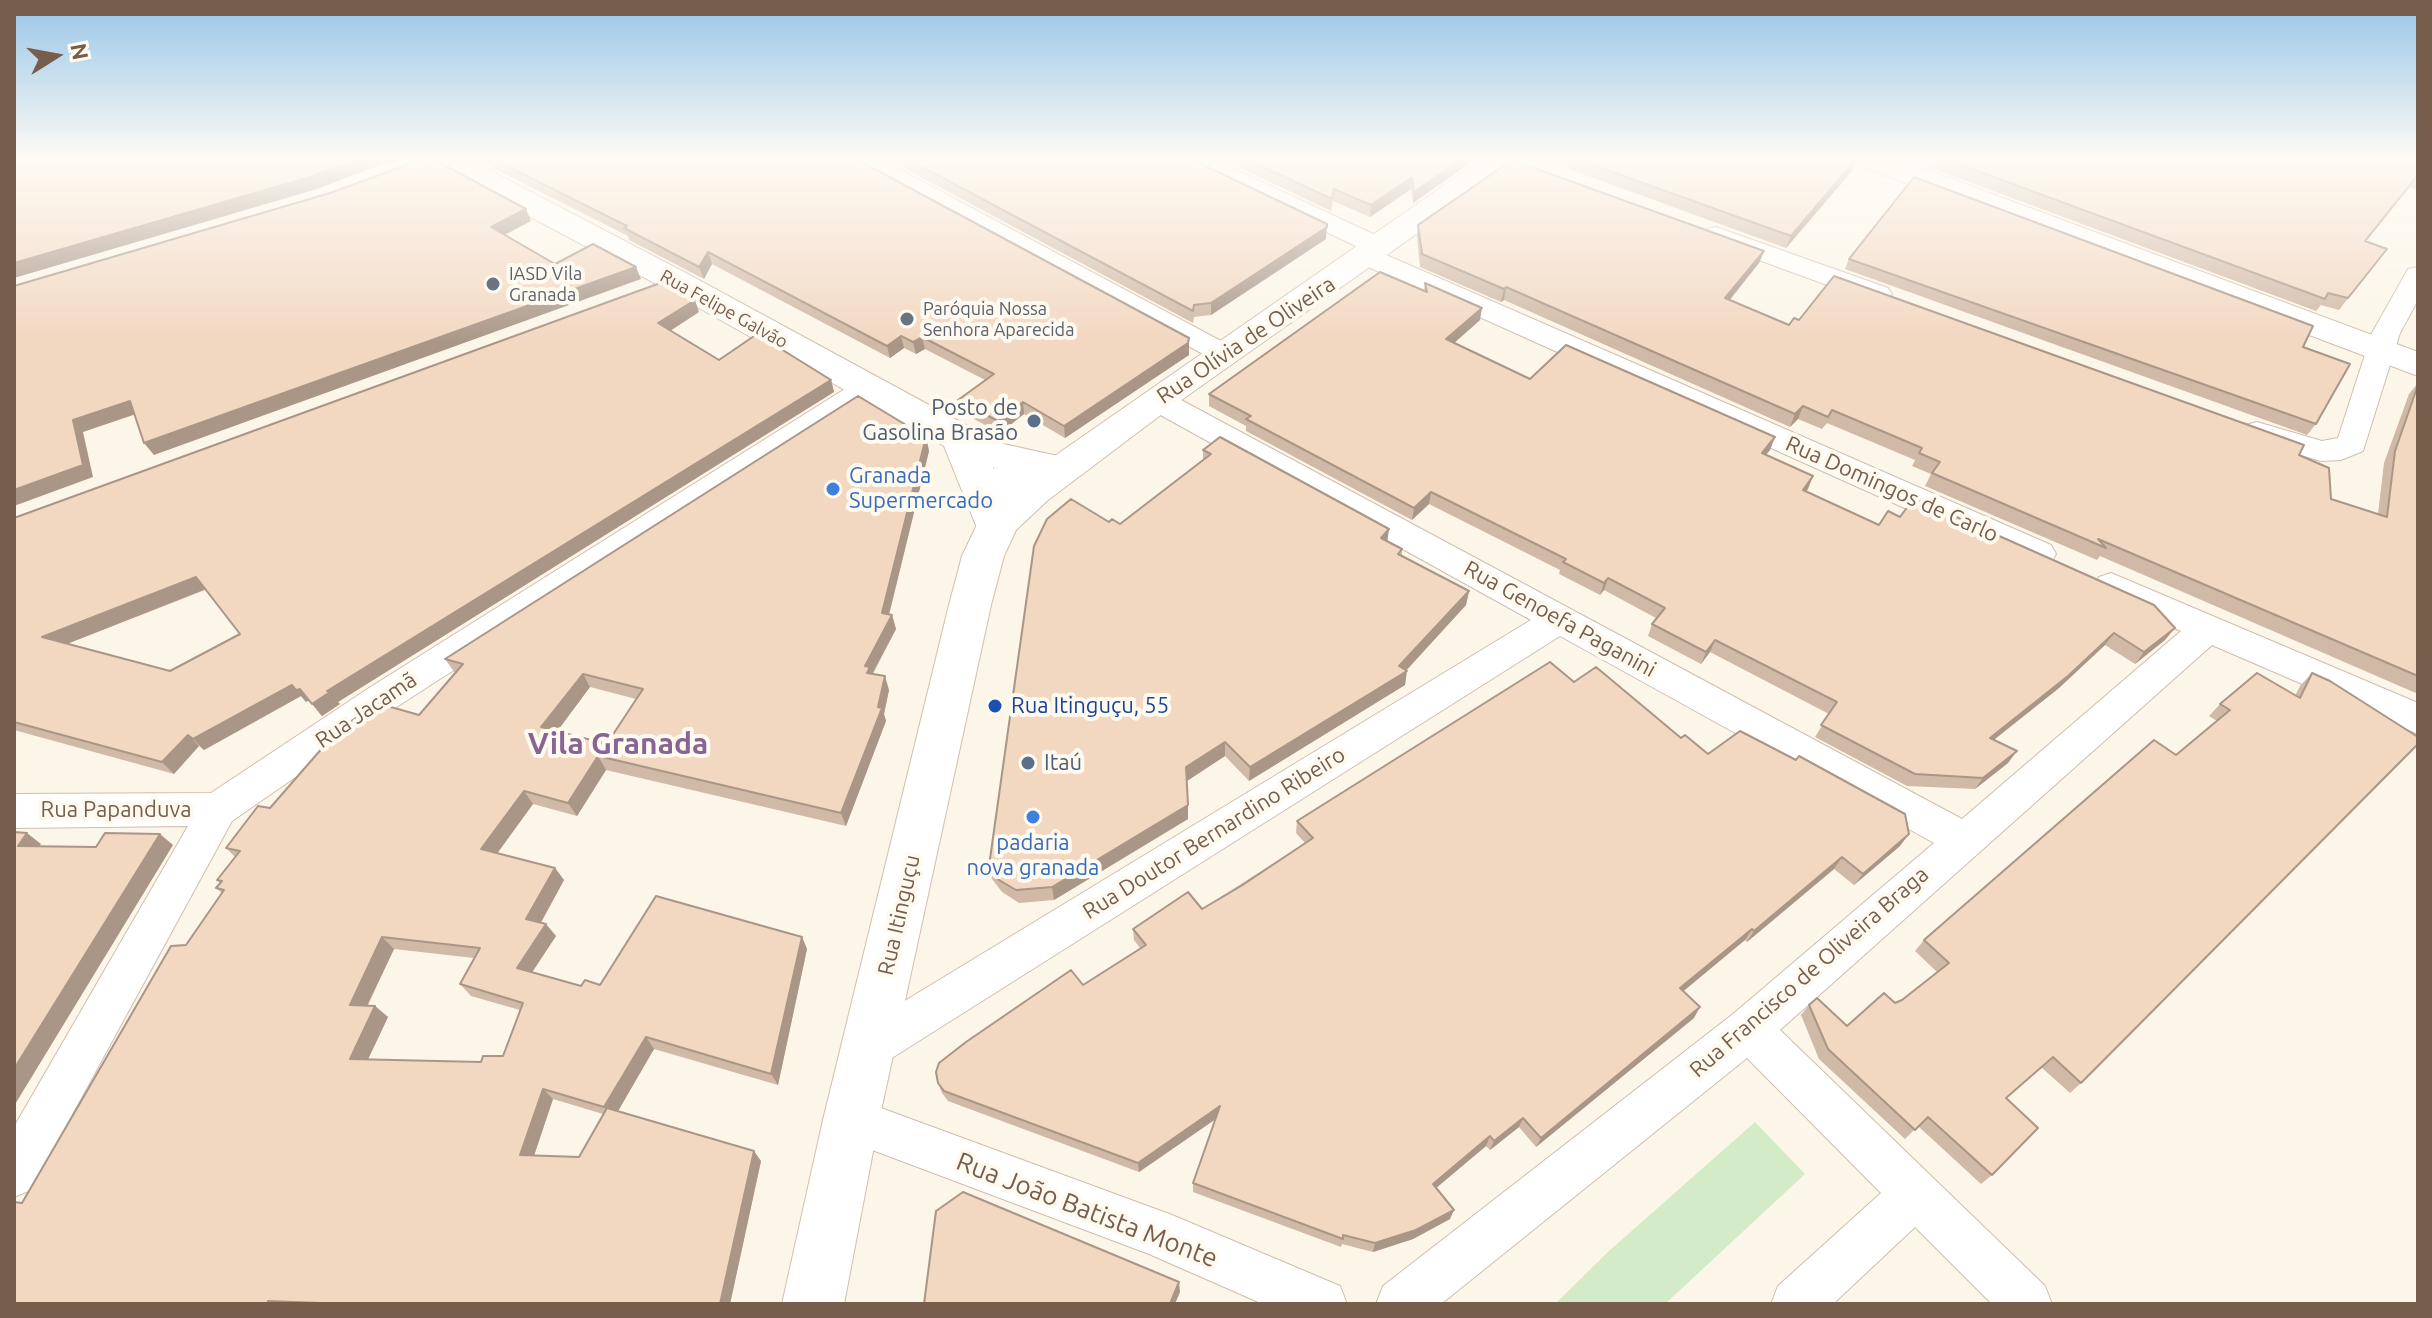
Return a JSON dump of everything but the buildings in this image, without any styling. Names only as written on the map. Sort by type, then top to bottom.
[{"type":"main road","name":"Rua Felipe Galvão","points":[[539,221],[657,285],[867,389],[960,439],[1013,461],[1062,469]]},
{"type":"main road","name":"Rua Olívia de Oliveira","points":[[995,528],[1013,508],[1062,469],[1157,400],[1423,221]]},
{"type":"main road","points":[[2033,221],[2418,365]]},
{"type":"main road","points":[[960,439],[982,486],[995,528]]},
{"type":"main road","name":"Rua Itinguçu","points":[[813,1304],[851,1120],[970,605],[983,556],[1014,489],[1013,461]]},
{"type":"street","points":[[975,221],[1226,355]]},
{"type":"street","name":"Rua Domingos de Carlo","points":[[1312,221],[1373,252],[2070,567],[2418,719]]},
{"type":"street","points":[[1684,224],[1907,305]]},
{"type":"street","points":[[2234,423],[2293,445],[2321,451],[2341,450],[2352,444],[2386,333],[2418,275]]},
{"type":"street","name":"Rua Jacamã","points":[[14,1173],[218,809],[382,698],[867,389]]},
{"type":"street","name":"Rua Genoefa Paganini","points":[[1157,400],[1963,839]]},
{"type":"street","name":"Rua Doutor Bernardino Ribeiro","points":[[868,1048],[1560,619]]},
{"type":"street","name":"Rua Francisco de Oliveira Braga","points":[[1401,1304],[1749,1029],[2208,628]]},
{"type":"street","name":"Rua Papanduva","points":[[14,811],[218,809]]},
{"type":"street","points":[[1749,1029],[2027,1304]]},
{"type":"street","name":"Rua João Batista Monte","points":[[851,1120],[1155,1232],[1322,1304]]},
{"type":"street","points":[[1796,1304],[1915,1195]]},
{"type":"green space","points":[[1755,1122],[1805,1174],[1665,1304],[1557,1302],[1609,1251]]},
{"type":"place","name":"IASD Vila Granada","points":[[493,284]]},
{"type":"place","name":"Paróquia Nossa Senhora Aparecida","points":[[907,319]]},
{"type":"place","name":"Posto de Gasolina Brasão","points":[[1034,421]]},
{"type":"place","name":"Granada Supermercado","points":[[833,489]]},
{"type":"place","name":"Rua Itinguçu, 55","points":[[995,706]]},
{"type":"place","name":"Itaú","points":[[1028,763]]},
{"type":"place","name":"padaria nova granada","points":[[1033,817]]},
{"type":"district","name":"Vila Granada","points":[[618,744]]}]
